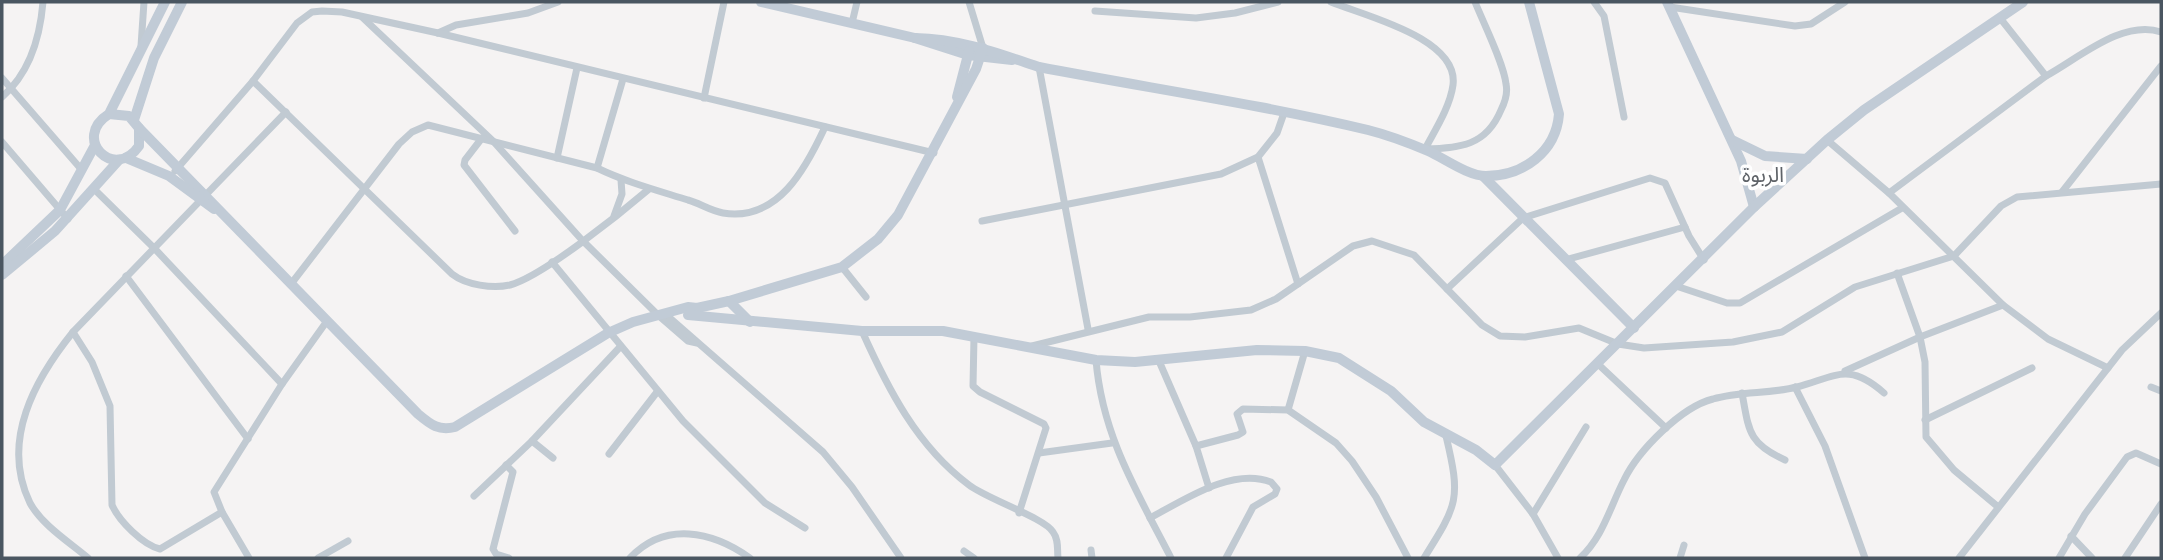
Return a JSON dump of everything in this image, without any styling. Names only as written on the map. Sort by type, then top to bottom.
[{"type":"street","points":[[2,97],[11,89],[37,43],[43,2]]},
{"type":"street","points":[[141,49],[144,2]]},
{"type":"street","points":[[2,265],[60,210],[95,145],[95,127],[109,114],[164,2]]},
{"type":"street","points":[[2,275],[68,219],[122,159],[139,146],[137,124],[154,58],[182,2]]},
{"type":"street","points":[[337,2],[342,12]]},
{"type":"street","points":[[438,33],[456,25],[528,13],[558,2]]},
{"type":"street","points":[[704,99],[724,2]]},
{"type":"street","points":[[761,2],[1020,61],[1039,68],[1370,131],[1425,149],[1483,176],[1634,328]]},
{"type":"street","points":[[852,23],[857,2]]},
{"type":"street","points":[[95,145],[104,156],[122,159],[169,176],[203,198],[418,414],[435,427],[445,429],[461,423],[608,333],[664,316],[692,312],[842,267],[878,239],[898,215],[934,153],[982,53],[970,2]]},
{"type":"street","points":[[1095,11],[1196,18],[1235,13],[1278,2]]},
{"type":"street","points":[[1331,2],[1428,41],[1448,58],[1453,84],[1425,149]]},
{"type":"street","points":[[1425,149],[1461,148],[1484,137],[1493,127],[1505,101],[1506,80],[1475,2]]},
{"type":"street","points":[[1483,176],[1517,171],[1528,166],[1544,152],[1558,126],[1559,114],[1529,2]]},
{"type":"street","points":[[1594,2],[1604,16],[1624,117]]},
{"type":"street","points":[[1669,4],[1795,26],[1811,24],[1844,2]]},
{"type":"street","points":[[1495,465],[1599,365],[1754,207],[1828,140],[1874,103],[2024,2]]},
{"type":"street","points":[[1669,4],[1731,140],[1754,207]]},
{"type":"street","points":[[169,176],[179,168],[253,82],[303,17],[312,12],[342,12],[438,33],[934,153]]},
{"type":"street","points":[[362,16],[493,141],[582,240],[688,341],[697,343],[823,452],[852,486],[901,558]]},
{"type":"street","points":[[2000,18],[2046,76]]},
{"type":"street","points":[[1889,193],[2046,76],[2126,32],[2149,28],[2161,32]]},
{"type":"street","points":[[954,108],[969,50],[979,36]]},
{"type":"street","points":[[2062,192],[2161,66]]},
{"type":"street","points":[[557,158],[577,68]]},
{"type":"street","points":[[1039,68],[1088,329]]},
{"type":"street","points":[[2,78],[82,169]]},
{"type":"street","points":[[597,168],[623,79]]},
{"type":"street","points":[[253,82],[458,278],[489,285],[509,285],[552,262],[649,189]]},
{"type":"street","points":[[88,558],[30,504],[17,459],[18,432],[27,398],[53,356],[73,332],[286,112]]},
{"type":"street","points":[[109,114],[122,113],[137,124],[203,198]]},
{"type":"street","points":[[982,221],[1220,174],[1258,157],[1277,133],[1284,113]]},
{"type":"street","points":[[291,284],[364,186],[405,138],[420,128],[433,124],[597,168],[621,180],[723,213],[760,208],[779,197],[797,181],[825,127]]},
{"type":"street","points":[[482,138],[464,165],[515,231]]},
{"type":"street","points":[[1731,140],[1765,156],[1807,159]]},
{"type":"street","points":[[1828,140],[1889,193],[2003,305],[2048,339],[2108,368]]},
{"type":"street","points":[[2,142],[68,219]]},
{"type":"street","points":[[1258,157],[1298,284]]},
{"type":"street","points":[[1447,289],[1524,218],[1586,196],[1657,178],[1668,187],[1685,227],[1704,260]]},
{"type":"street","points":[[614,217],[622,194],[621,180]]},
{"type":"street","points":[[1032,346],[1088,329],[1149,317],[1190,317],[1251,310],[1298,284],[1353,246],[1372,241],[1414,255],[1482,325],[1500,335],[1525,337],[1579,328],[1618,344],[1665,347],[1762,337],[1796,325],[1855,287],[1954,256],[2009,200],[2062,192],[2113,191],[2161,184]]},
{"type":"street","points":[[94,189],[155,249],[282,384]]},
{"type":"street","points":[[1676,286],[1727,303],[1740,303],[1902,208]]},
{"type":"street","points":[[1565,260],[1685,227]]},
{"type":"street","points":[[552,262],[657,392],[765,503],[805,528]]},
{"type":"street","points":[[842,267],[866,297]]},
{"type":"street","points":[[1897,273],[1920,337],[1927,388],[1925,430],[1930,445],[1954,470],[1997,506]]},
{"type":"street","points":[[125,276],[248,439]]},
{"type":"street","points":[[725,302],[723,313],[730,320]]},
{"type":"street","points":[[725,302],[750,322]]},
{"type":"street","points":[[1580,558],[1597,538],[1626,475],[1666,428],[1698,404],[1742,393],[1795,387],[1845,372],[1920,337],[2003,305]]},
{"type":"street","points":[[692,312],[730,320],[862,331],[943,331],[1096,360],[1159,361],[1257,350],[1305,351],[1339,358],[1391,391],[1424,422],[1476,450],[1495,465],[1533,514],[1558,558]]},
{"type":"street","points":[[1959,558],[1997,506],[2069,421],[2108,368],[2136,335],[2161,313]]},
{"type":"street","points":[[249,558],[222,512],[214,492],[282,384],[327,321]]},
{"type":"street","points":[[862,331],[895,403],[925,442],[969,485],[1048,526],[1058,542],[1057,558]]},
{"type":"street","points":[[73,332],[92,362],[110,406],[112,505],[118,515],[147,543],[160,549],[222,512]]},
{"type":"street","points":[[974,337],[973,386],[980,393],[1044,424],[1046,428],[1019,513]]},
{"type":"street","points":[[474,496],[532,441],[620,347]]},
{"type":"street","points":[[1288,410],[1305,351]]},
{"type":"street","points":[[1096,360],[1098,392],[1112,443],[1171,558]]},
{"type":"street","points":[[1159,361],[1196,446],[1209,488]]},
{"type":"street","points":[[1599,365],[1666,428]]},
{"type":"street","points":[[1925,420],[2032,368]]},
{"type":"street","points":[[1845,372],[1868,380],[1884,393]]},
{"type":"street","points":[[1795,387],[1829,457],[1865,558]]},
{"type":"street","points":[[2151,387],[2161,391]]},
{"type":"street","points":[[609,454],[657,392]]},
{"type":"street","points":[[1742,393],[1754,440],[1766,452],[1785,460]]},
{"type":"street","points":[[1196,446],[1242,432],[1237,414],[1242,409],[1288,410],[1336,443],[1352,461],[1408,558]]},
{"type":"street","points":[[1533,514],[1586,427]]},
{"type":"street","points":[[1427,557],[1454,502],[1457,478],[1446,436]]},
{"type":"street","points":[[532,441],[552,458]]},
{"type":"street","points":[[1039,453],[1112,443]]},
{"type":"street","points":[[2059,558],[2071,536],[2130,454],[2136,453],[2161,464]]},
{"type":"street","points":[[506,465],[513,472],[493,549],[496,554],[509,558]]},
{"type":"street","points":[[1150,518],[1209,488],[1259,477],[1271,482],[1278,489],[1275,494],[1253,507],[1226,558]]},
{"type":"street","points":[[2124,558],[2161,503]]},
{"type":"street","points":[[630,558],[643,546],[677,532],[719,539],[750,558]]},
{"type":"street","points":[[2071,536],[2092,558]]},
{"type":"street","points":[[318,558],[348,541]]},
{"type":"street","points":[[1680,558],[1684,545]]},
{"type":"street","points":[[964,551],[974,558]]},
{"type":"district","name":"الربوة","points":[[1763,174]]}]
